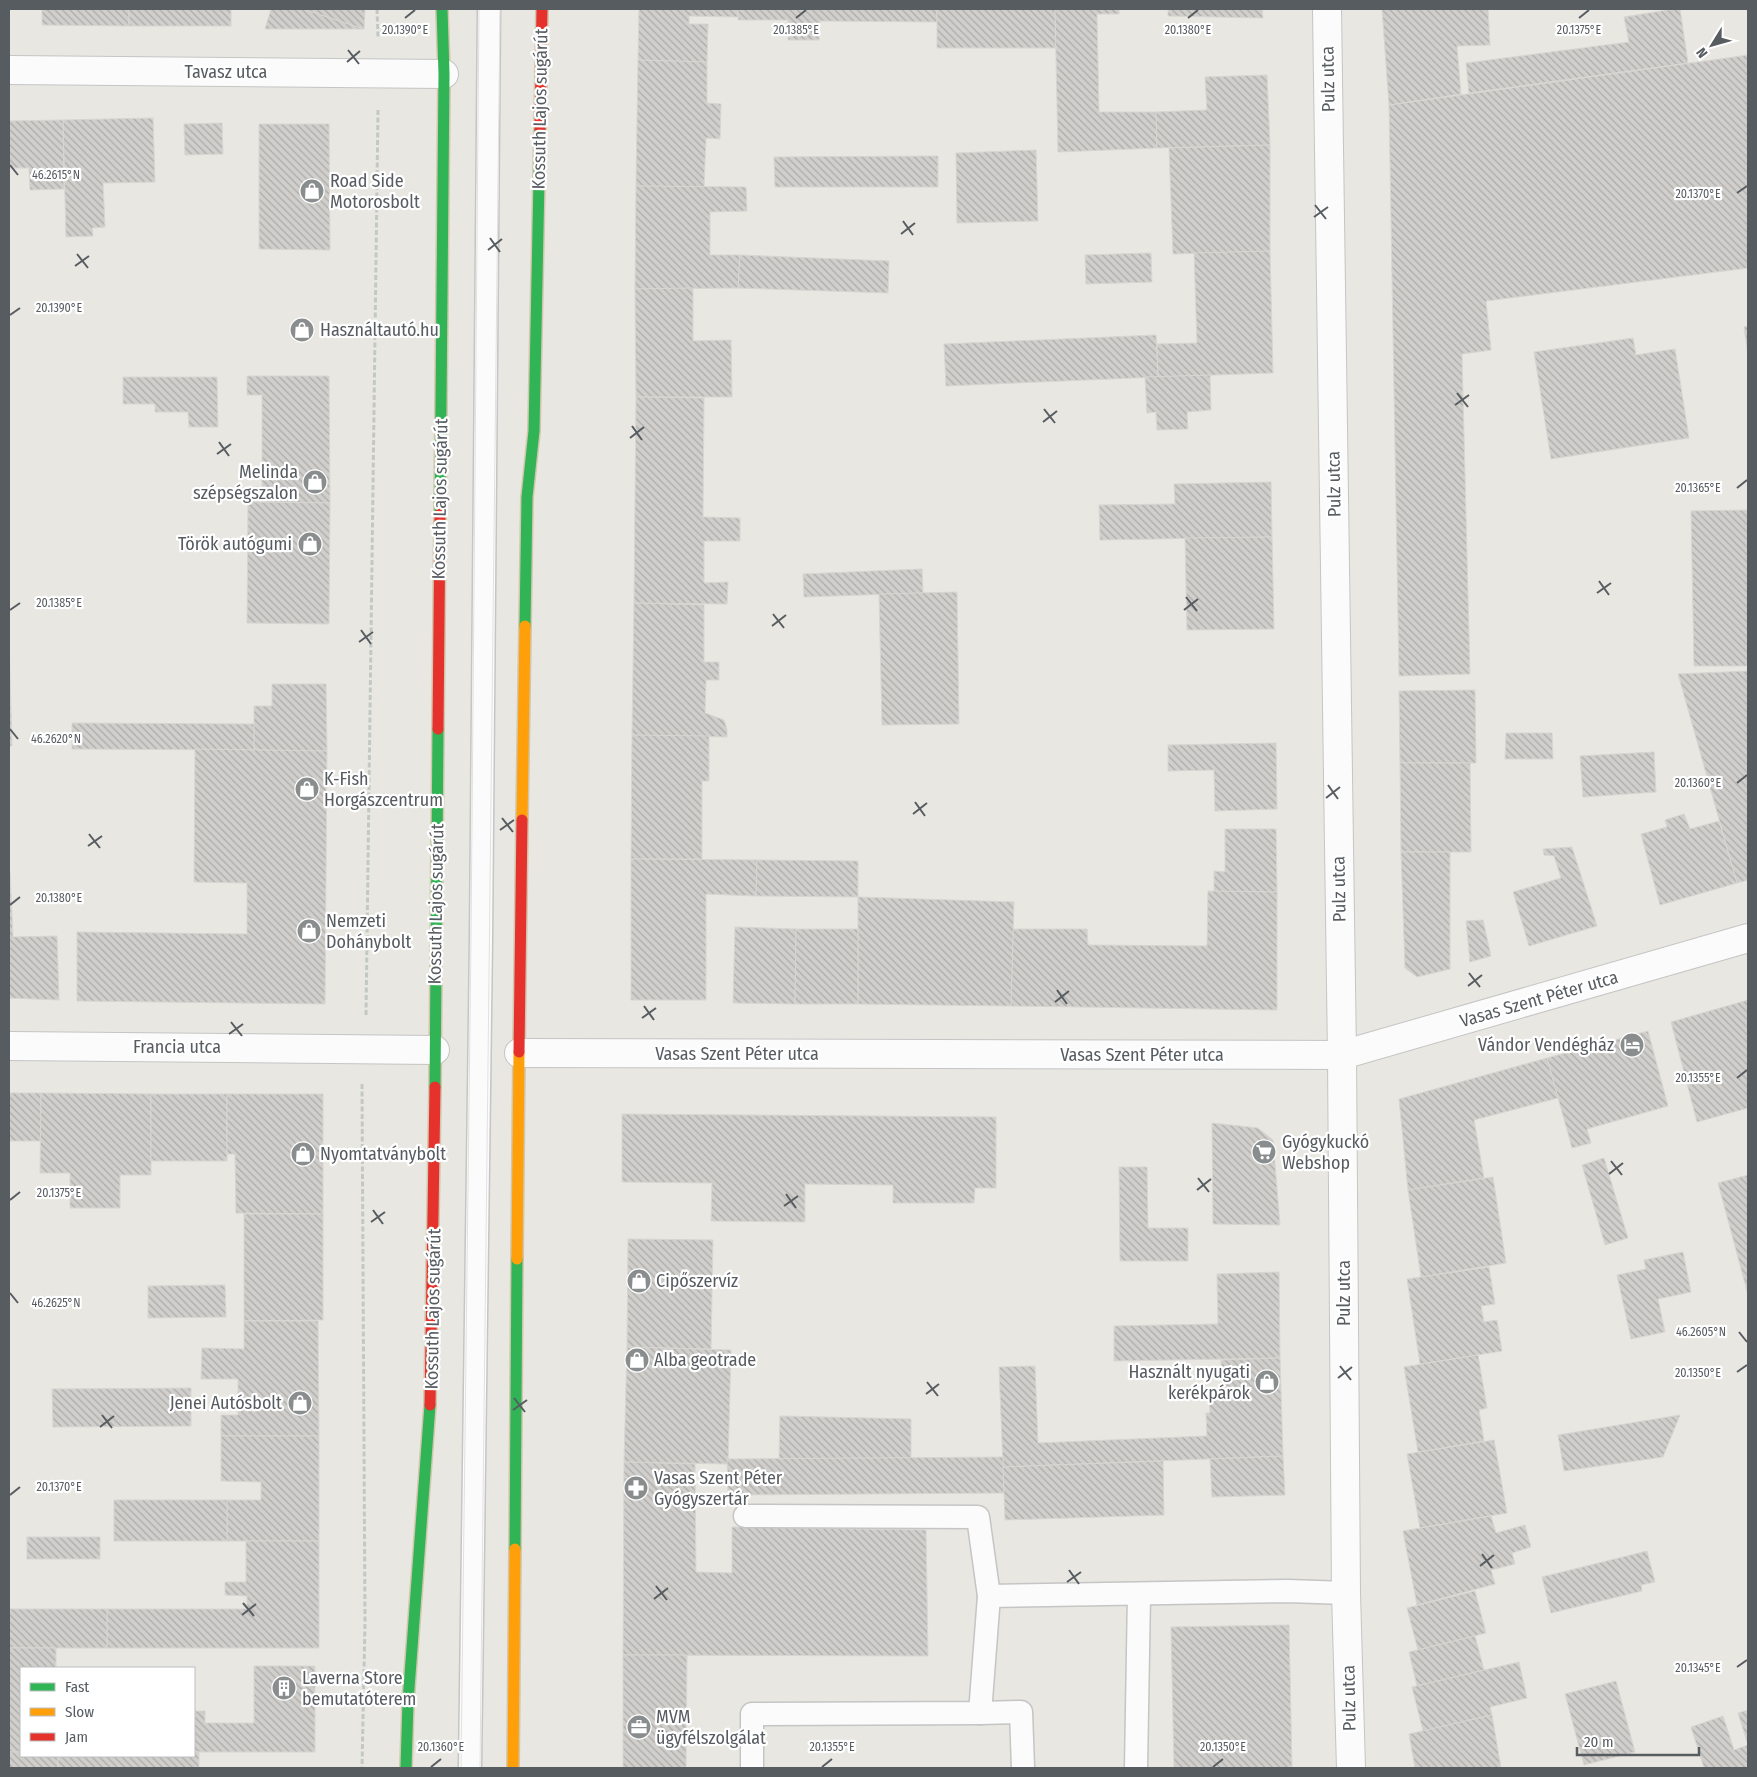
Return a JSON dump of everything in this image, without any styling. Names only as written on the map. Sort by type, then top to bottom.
[{"type":"main road","name":"Kossuth Lajos sugárút","points":[[406,1768],[408,1702],[430,1422],[434,1226],[434,1050],[444,74],[442,9]]},
{"type":"main road","name":"Kossuth Lajos sugárút","points":[[513,1768],[527,497],[534,431],[542,9]]},
{"type":"street","name":"Pulz utca","points":[[1327,9],[1342,1055],[1346,1593],[1350,1768]]},
{"type":"street","name":"Tavasz utca","points":[[9,70],[444,74]]},
{"type":"street","name":"Vasas Szent Péter utca","points":[[520,1053],[1342,1055],[1748,938]]},
{"type":"street","name":"Francia utca","points":[[9,1046],[434,1050]]},
{"type":"lane","points":[[470,1768],[481,939],[488,9]]},
{"type":"lane","points":[[745,1516],[978,1517],[989,1596],[980,1713]]},
{"type":"lane","points":[[989,1596],[1288,1591],[1346,1593]]},
{"type":"lane","points":[[1136,1768],[1139,1594]]},
{"type":"lane","points":[[752,1768],[752,1714],[1021,1712],[1022,1768]]},
{"type":"path","points":[[362,1768],[365,1622],[361,1108],[368,1000],[379,73]]},
{"type":"building","points":[[42,9],[129,9],[129,26],[42,25]]},
{"type":"building","points":[[129,9],[231,9],[231,26],[129,26]]},
{"type":"building","points":[[271,9],[303,9],[364,29],[265,29]]},
{"type":"building","points":[[303,9],[365,9],[364,29]]},
{"type":"building","points":[[639,9],[738,9],[738,17],[689,16],[689,24],[708,24],[707,62],[638,60]]},
{"type":"building","points":[[738,9],[937,9],[937,22],[820,21],[819,40],[788,40],[788,20],[738,20]]},
{"type":"building","points":[[937,9],[1055,9],[1056,48],[937,48]]},
{"type":"building","points":[[1055,9],[1119,9],[1119,14],[1097,14],[1099,112],[1156,112],[1157,148],[1058,152]]},
{"type":"building","points":[[1168,9],[1262,9],[1263,18],[1168,16]]},
{"type":"building","points":[[1382,9],[1488,9],[1490,45],[1457,46],[1461,94],[1389,105]]},
{"type":"building","points":[[1680,9],[1688,63],[1469,93],[1466,63],[1629,42],[1624,17]]},
{"type":"building","points":[[1748,55],[1748,268],[1486,301],[1491,350],[1462,354],[1470,674],[1399,676],[1389,105]]},
{"type":"building","points":[[638,60],[707,62],[707,103],[721,104],[720,139],[706,138],[704,187],[636,186]]},
{"type":"building","points":[[1267,75],[1270,145],[1157,148],[1156,112],[1207,110],[1205,77]]},
{"type":"building","points":[[153,118],[155,182],[103,183],[105,227],[92,228],[93,236],[66,237],[63,120]]},
{"type":"building","points":[[63,120],[64,189],[30,190],[29,168],[9,168],[9,121]]},
{"type":"building","points":[[222,123],[223,154],[185,155],[184,124]]},
{"type":"building","points":[[259,124],[329,124],[330,250],[259,249]]},
{"type":"building","points":[[1270,145],[1270,251],[1173,254],[1169,148]]},
{"type":"building","points":[[1036,150],[1038,221],[957,223],[956,153]]},
{"type":"building","points":[[938,156],[938,187],[775,187],[774,157]]},
{"type":"building","points":[[636,186],[746,187],[747,211],[710,212],[710,255],[740,255],[738,288],[635,289]]},
{"type":"building","points":[[1270,251],[1273,373],[1158,377],[1157,344],[1197,343],[1194,253]]},
{"type":"building","points":[[1151,253],[1152,282],[1086,284],[1085,255]]},
{"type":"building","points":[[740,255],[889,261],[888,293],[738,288]]},
{"type":"building","points":[[693,288],[693,341],[731,340],[732,397],[636,397],[635,289]]},
{"type":"building","points":[[1748,326],[1748,356],[1744,327]]},
{"type":"building","points":[[1156,335],[1158,377],[946,386],[944,344]]},
{"type":"building","points":[[1633,338],[1636,355],[1675,349],[1689,438],[1551,459],[1534,352]]},
{"type":"building","points":[[1210,375],[1211,410],[1187,412],[1188,429],[1157,430],[1156,412],[1147,413],[1145,377]]},
{"type":"building","points":[[247,376],[329,376],[330,503],[248,502],[249,487],[262,487],[262,395],[247,395]]},
{"type":"building","points":[[123,377],[217,377],[218,427],[189,427],[188,412],[155,412],[155,404],[123,404]]},
{"type":"building","points":[[636,397],[704,398],[703,517],[740,518],[740,541],[704,541],[704,583],[728,582],[727,604],[634,603]]},
{"type":"building","points":[[1271,482],[1272,537],[1100,540],[1099,505],[1175,504],[1174,484]]},
{"type":"building","points":[[248,502],[330,503],[329,624],[247,623]]},
{"type":"building","points":[[1748,510],[1748,666],[1694,666],[1691,511]]},
{"type":"building","points":[[1272,537],[1274,629],[1187,630],[1185,538]]},
{"type":"building","points":[[922,569],[923,593],[804,597],[803,574]]},
{"type":"building","points":[[957,592],[959,724],[882,725],[879,594]]},
{"type":"building","points":[[634,603],[704,605],[704,662],[719,662],[719,680],[706,680],[705,713],[724,720],[727,737],[632,735]]},
{"type":"building","points":[[9,639],[12,746],[9,746]]},
{"type":"building","points":[[1748,671],[1748,880],[1737,883],[1678,674]]},
{"type":"building","points":[[272,684],[326,684],[327,751],[254,750],[254,706],[272,706]]},
{"type":"building","points":[[1475,690],[1476,763],[1400,763],[1399,691]]},
{"type":"building","points":[[72,723],[254,724],[254,750],[72,749]]},
{"type":"building","points":[[1506,733],[1552,733],[1553,759],[1505,759]]},
{"type":"building","points":[[632,735],[709,736],[709,781],[702,781],[702,859],[631,859]]},
{"type":"building","points":[[1276,743],[1277,809],[1215,811],[1214,770],[1168,771],[1168,745]]},
{"type":"building","points":[[195,749],[327,751],[325,1004],[77,1001],[77,932],[247,934],[247,883],[194,882]]},
{"type":"building","points":[[1654,752],[1656,792],[1583,797],[1580,756]]},
{"type":"building","points":[[1400,763],[1470,763],[1471,852],[1401,852]]},
{"type":"building","points":[[1684,814],[1690,829],[1719,821],[1737,883],[1660,905],[1641,834],[1667,827],[1665,820]]},
{"type":"building","points":[[1225,829],[1276,829],[1277,892],[1214,892],[1214,871],[1225,872]]},
{"type":"building","points":[[1572,847],[1597,926],[1529,946],[1513,892],[1561,878],[1554,856],[1544,855],[1543,849]]},
{"type":"building","points":[[1401,852],[1450,852],[1450,969],[1417,977],[1405,968]]},
{"type":"building","points":[[631,859],[757,860],[756,896],[706,894],[706,1000],[631,1000]]},
{"type":"building","points":[[757,860],[858,861],[858,897],[756,896]]},
{"type":"building","points":[[9,872],[13,937],[57,936],[59,1000],[9,998]]},
{"type":"building","points":[[1208,891],[1277,892],[1277,1010],[1011,1006],[1013,929],[1087,929],[1088,945],[1207,946]]},
{"type":"building","points":[[858,897],[1014,902],[1011,1006],[858,1004]]},
{"type":"building","points":[[1483,920],[1491,956],[1470,962],[1466,921]]},
{"type":"building","points":[[735,927],[796,929],[795,1004],[733,1003]]},
{"type":"building","points":[[796,929],[858,929],[858,1004],[795,1004]]},
{"type":"building","points":[[1748,1000],[1748,1108],[1697,1122],[1671,1022]]},
{"type":"building","points":[[1648,1031],[1668,1106],[1587,1129],[1591,1143],[1572,1148],[1547,1058]]},
{"type":"building","points":[[1547,1058],[1558,1098],[1474,1120],[1484,1178],[1408,1190],[1399,1099]]},
{"type":"building","points":[[9,1093],[41,1093],[41,1141],[9,1141]]},
{"type":"building","points":[[41,1093],[151,1094],[151,1175],[120,1175],[120,1208],[70,1208],[70,1173],[40,1173]]},
{"type":"building","points":[[151,1094],[227,1094],[227,1161],[151,1161]]},
{"type":"building","points":[[227,1094],[323,1094],[323,1214],[236,1213],[235,1154],[227,1154]]},
{"type":"building","points":[[622,1114],[996,1117],[996,1188],[975,1188],[974,1203],[893,1203],[893,1185],[805,1184],[805,1222],[711,1221],[712,1183],[622,1182]]},
{"type":"building","points":[[1212,1123],[1258,1128],[1273,1140],[1280,1225],[1213,1224]]},
{"type":"building","points":[[1604,1158],[1628,1238],[1605,1245],[1582,1165]]},
{"type":"building","points":[[1119,1167],[1147,1167],[1148,1228],[1188,1228],[1188,1261],[1120,1261]]},
{"type":"building","points":[[1748,1175],[1748,1295],[1718,1183]]},
{"type":"building","points":[[1493,1177],[1506,1263],[1421,1277],[1408,1190]]},
{"type":"building","points":[[244,1214],[323,1214],[323,1320],[244,1321]]},
{"type":"building","points":[[628,1239],[713,1240],[711,1349],[627,1347]]},
{"type":"building","points":[[1683,1252],[1691,1292],[1658,1299],[1665,1332],[1631,1339],[1617,1275],[1646,1269],[1644,1260]]},
{"type":"building","points":[[1489,1267],[1495,1304],[1481,1306],[1484,1322],[1497,1320],[1502,1351],[1420,1364],[1407,1279]]},
{"type":"building","points":[[1279,1272],[1280,1358],[1114,1361],[1114,1326],[1218,1324],[1217,1274]]},
{"type":"building","points":[[225,1285],[226,1317],[148,1318],[148,1286]]},
{"type":"building","points":[[244,1321],[318,1321],[319,1436],[221,1436],[221,1415],[238,1415],[238,1379],[201,1379],[202,1348],[244,1349]]},
{"type":"building","points":[[627,1347],[731,1350],[728,1464],[624,1462]]},
{"type":"building","points":[[1478,1355],[1487,1408],[1479,1410],[1484,1441],[1418,1452],[1404,1367]]},
{"type":"building","points":[[1280,1358],[1283,1456],[1003,1467],[999,1367],[1035,1366],[1038,1443],[1207,1436],[1206,1413],[1210,1413],[1209,1396],[1222,1396],[1221,1360]]},
{"type":"building","points":[[191,1388],[191,1426],[53,1427],[52,1389]]},
{"type":"building","points":[[1680,1415],[1663,1457],[1564,1471],[1558,1435]]},
{"type":"building","points":[[780,1416],[911,1419],[911,1458],[779,1459]]},
{"type":"building","points":[[221,1436],[319,1436],[319,1541],[227,1541],[227,1500],[261,1500],[261,1482],[221,1481]]},
{"type":"building","points":[[1494,1440],[1507,1513],[1420,1528],[1407,1454]]},
{"type":"building","points":[[1283,1456],[1285,1495],[1212,1497],[1210,1459]]},
{"type":"building","points":[[1003,1457],[1004,1493],[728,1495],[727,1459]]},
{"type":"building","points":[[1163,1461],[1164,1515],[1005,1520],[1003,1467]]},
{"type":"building","points":[[624,1462],[695,1464],[696,1572],[732,1573],[732,1527],[926,1530],[928,1656],[623,1655]]},
{"type":"building","points":[[114,1500],[227,1500],[227,1541],[114,1541]]},
{"type":"building","points":[[1491,1516],[1496,1533],[1525,1525],[1531,1547],[1512,1553],[1515,1564],[1491,1570],[1495,1584],[1417,1605],[1403,1531]]},
{"type":"building","points":[[27,1537],[100,1537],[100,1559],[27,1559]]},
{"type":"building","points":[[246,1541],[319,1541],[319,1648],[107,1648],[107,1609],[247,1609],[247,1596],[225,1595],[225,1582],[246,1582]]},
{"type":"building","points":[[1647,1551],[1655,1582],[1641,1585],[1642,1591],[1551,1613],[1542,1577]]},
{"type":"building","points":[[1475,1591],[1486,1633],[1418,1650],[1407,1608]]},
{"type":"building","points":[[9,1609],[107,1609],[107,1648],[9,1648]]},
{"type":"building","points":[[1289,1625],[1292,1768],[1174,1768],[1171,1627]]},
{"type":"building","points":[[1475,1636],[1484,1670],[1417,1686],[1409,1652]]},
{"type":"building","points":[[9,1648],[56,1648],[56,1667],[20,1667],[20,1752],[9,1752]]},
{"type":"building","points":[[623,1655],[687,1655],[686,1768],[623,1768]]},
{"type":"building","points":[[1519,1662],[1527,1698],[1490,1707],[1492,1715],[1423,1731],[1412,1687]]},
{"type":"building","name":"Laverna Store bemutatóterem","points":[[254,1666],[315,1666],[315,1752],[195,1752],[195,1711],[205,1711],[205,1723],[254,1723]]},
{"type":"building","points":[[1616,1681],[1635,1752],[1584,1765],[1565,1694]]},
{"type":"building","points":[[1748,1710],[1748,1745],[1738,1713]]},
{"type":"building","points":[[1492,1715],[1501,1768],[1415,1768],[1409,1734]]},
{"type":"building","points":[[1723,1716],[1734,1750],[1748,1745],[1748,1768],[1704,1768],[1691,1727]]},
{"type":"building","points":[[9,1752],[20,1752],[20,1757],[58,1757],[58,1768],[9,1768]]},
{"type":"building","points":[[195,1752],[199,1752],[199,1768],[58,1768],[58,1757],[195,1757]]},
{"type":"tram line","points":[[461,1768],[471,939],[479,9]]},
{"type":"tram line","points":[[480,1768],[500,9]]},
{"type":"traffic: fast","points":[[440,514],[444,74],[442,9]]},
{"type":"traffic: fast","points":[[525,626],[527,497],[534,431],[540,129]]},
{"type":"traffic: fast","points":[[435,1087],[438,729]]},
{"type":"traffic: fast","points":[[515,1549],[517,1259]]},
{"type":"traffic: fast","points":[[406,1768],[408,1702],[430,1405]]},
{"type":"traffic: slow","points":[[522,820],[525,626]]},
{"type":"traffic: slow","points":[[517,1259],[519,1052]]},
{"type":"traffic: slow","points":[[513,1768],[515,1549]]},
{"type":"traffic: jam","points":[[540,129],[542,9]]},
{"type":"traffic: jam","points":[[438,729],[440,514]]},
{"type":"traffic: jam","points":[[519,1052],[522,820]]},
{"type":"traffic: jam","points":[[430,1405],[435,1087]]},
{"type":"place","name":"Road Side Motorosbolt","points":[[312,191]]},
{"type":"place","name":"Használtautó.hu","points":[[302,330]]},
{"type":"place","name":"Melinda szépségszalon","points":[[315,482]]},
{"type":"place","name":"Török autógumi","points":[[310,544]]},
{"type":"place","name":"K-Fish Horgászcentrum","points":[[307,789]]},
{"type":"place","name":"Nemzeti Dohánybolt","points":[[309,931]]},
{"type":"place","name":"Vándor Vendégház","points":[[1632,1045]]},
{"type":"place","name":"Gyógykuckó Webshop","points":[[1264,1152]]},
{"type":"place","name":"Nyomtatványbolt","points":[[303,1154]]},
{"type":"place","name":"Cipőszervíz","points":[[639,1281]]},
{"type":"place","name":"Alba geotrade","points":[[637,1360]]},
{"type":"place","name":"Használt nyugati kerékpárok","points":[[1267,1382]]},
{"type":"place","name":"Jenei Autósbolt","points":[[300,1403]]},
{"type":"place","name":"Vasas Szent Péter Gyógyszertár","points":[[636,1488]]},
{"type":"place","name":"Laverna Store bemutatóterem","points":[[284,1688]]},
{"type":"place","name":"MVM ügyfélszolgálat","points":[[639,1727]]}]
